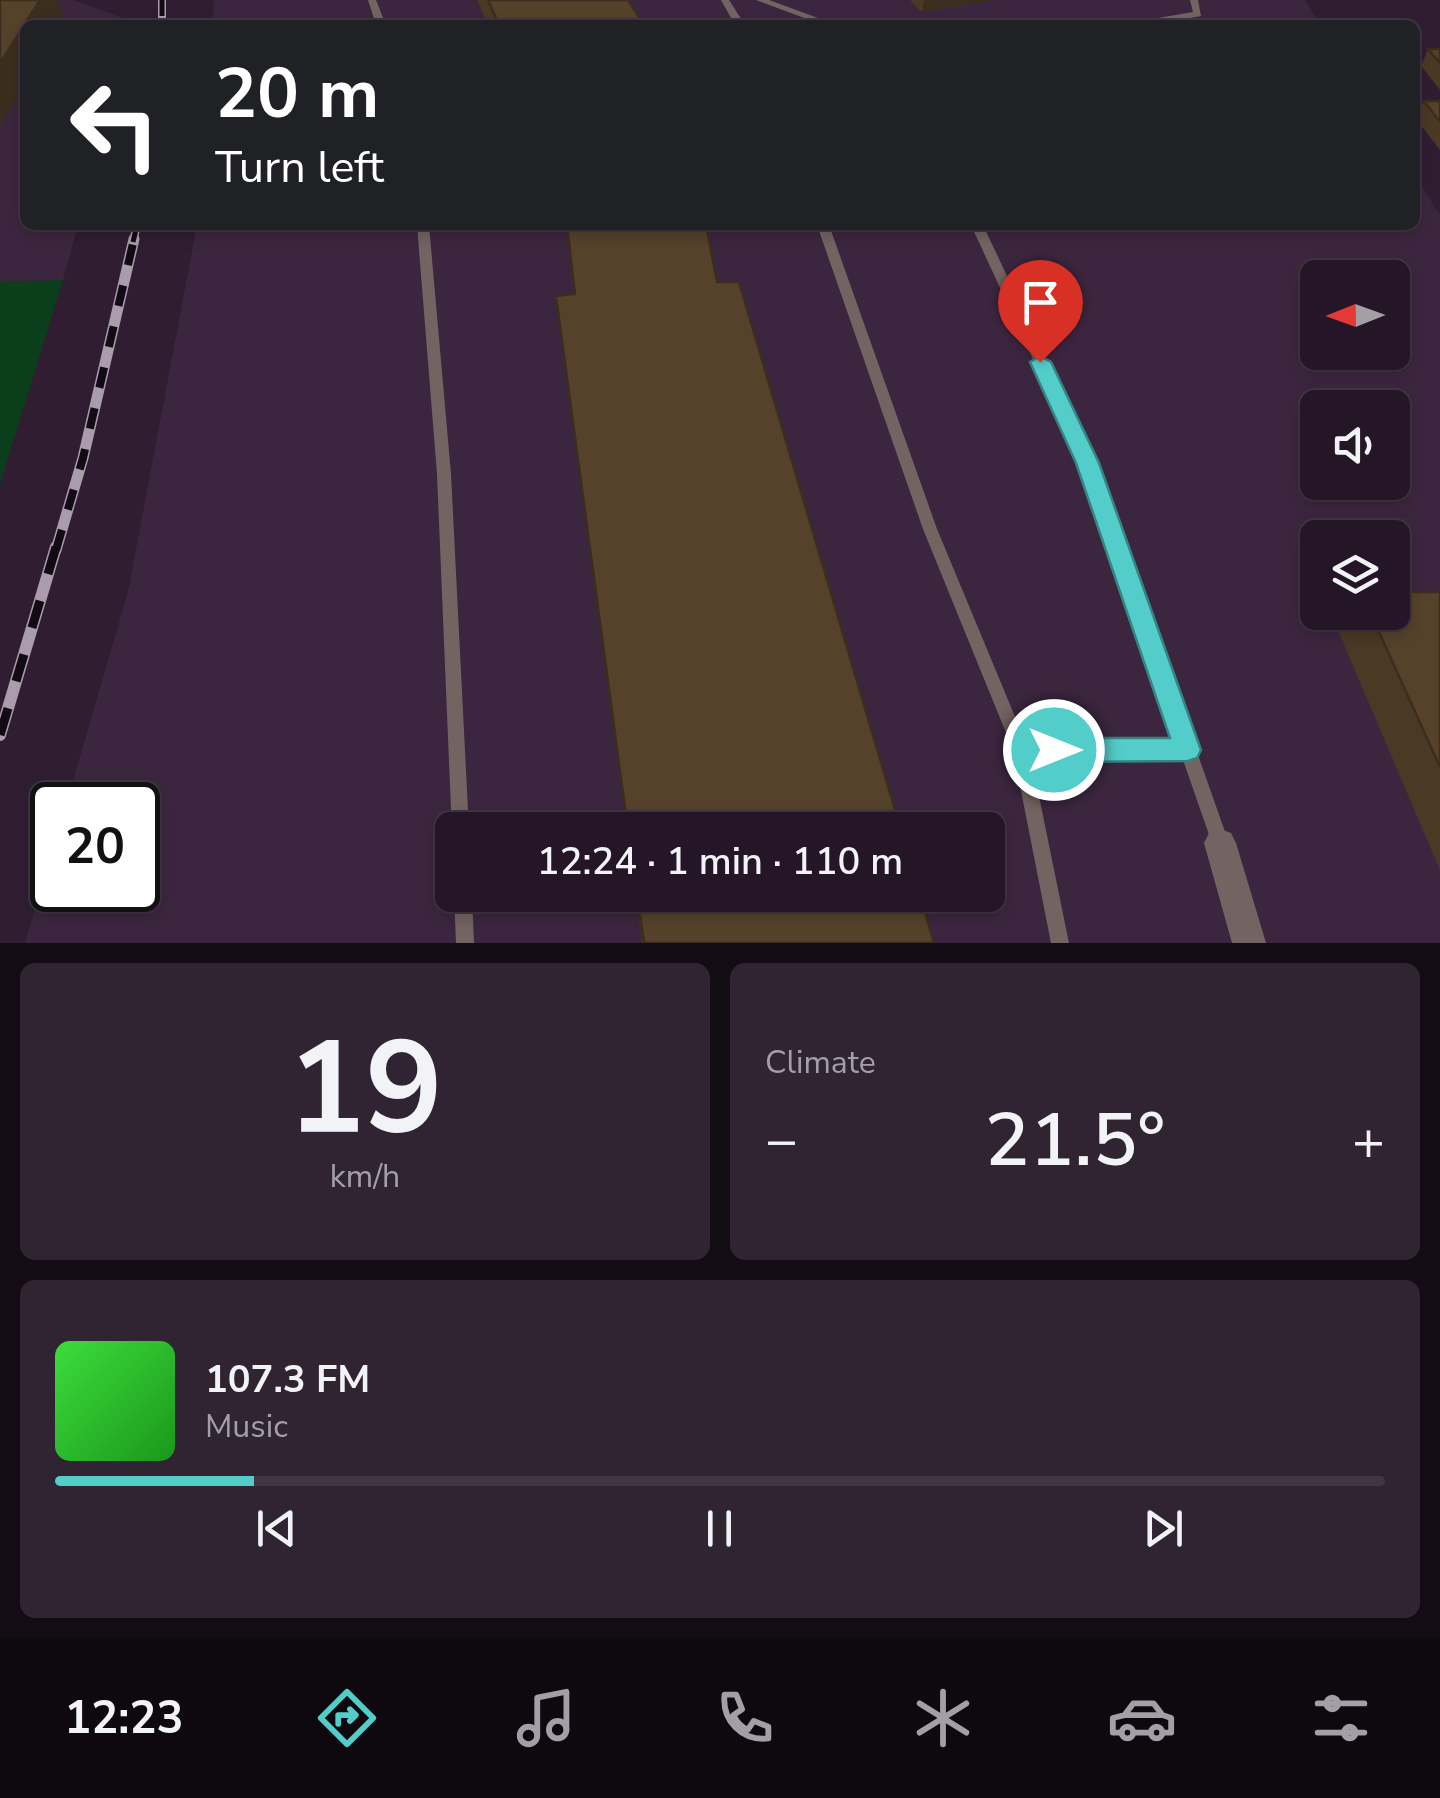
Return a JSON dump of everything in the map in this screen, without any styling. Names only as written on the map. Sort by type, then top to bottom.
[{"type":"street","points":[[1220,843],[1249,943]]},
{"type":"lane","points":[[760,0],[818,20]]},
{"type":"lane","points":[[1164,20],[1198,14],[1194,0]]},
{"type":"lane","points":[[423,230],[444,474],[459,812]]},
{"type":"lane","points":[[825,230],[930,529],[1021,750],[1060,943]]},
{"type":"lane","points":[[979,230],[1088,463],[1220,843]]},
{"type":"lane","points":[[1021,750],[1188,750]]},
{"type":"lane","points":[[464,912],[465,943]]},
{"type":"shaded area","points":[[0,0],[73,0],[129,20],[20,20],[20,230],[77,230],[63,280],[0,282]]},
{"type":"shaded area","points":[[214,0],[1305,0],[1317,20],[212,20]]},
{"type":"shaded area","points":[[1420,183],[1440,215],[1440,943],[25,943],[34,912],[160,912],[160,782],[73,782],[128,592],[196,230],[1420,230]]},
{"type":"green space","points":[[63,280],[0,484],[0,282]]},
{"type":"building","points":[[0,0],[40,0],[27,20],[20,20],[20,32],[0,63]]},
{"type":"building","points":[[488,0],[628,0],[641,20],[497,20]]},
{"type":"building","points":[[1428,49],[1440,49],[1440,63]]},
{"type":"building","points":[[1424,101],[1440,101],[1440,122]]},
{"type":"building","points":[[568,230],[707,230],[717,282],[739,282],[896,812],[626,812],[556,296],[575,294]]},
{"type":"building","points":[[1410,592],[1440,592],[1440,767],[1378,630],[1410,630]]},
{"type":"building","points":[[639,912],[925,912],[934,943],[644,943]]},
{"type":"railway","points":[[162,0],[162,20]]},
{"type":"railway","points":[[133,242],[136,230]]},
{"type":"railway","points":[[56,550],[83,458],[134,239]]},
{"type":"railway","points":[[0,735],[56,547]]},
{"type":"route","points":[[1040,362],[1088,463],[1188,750],[1054,750]]}]
